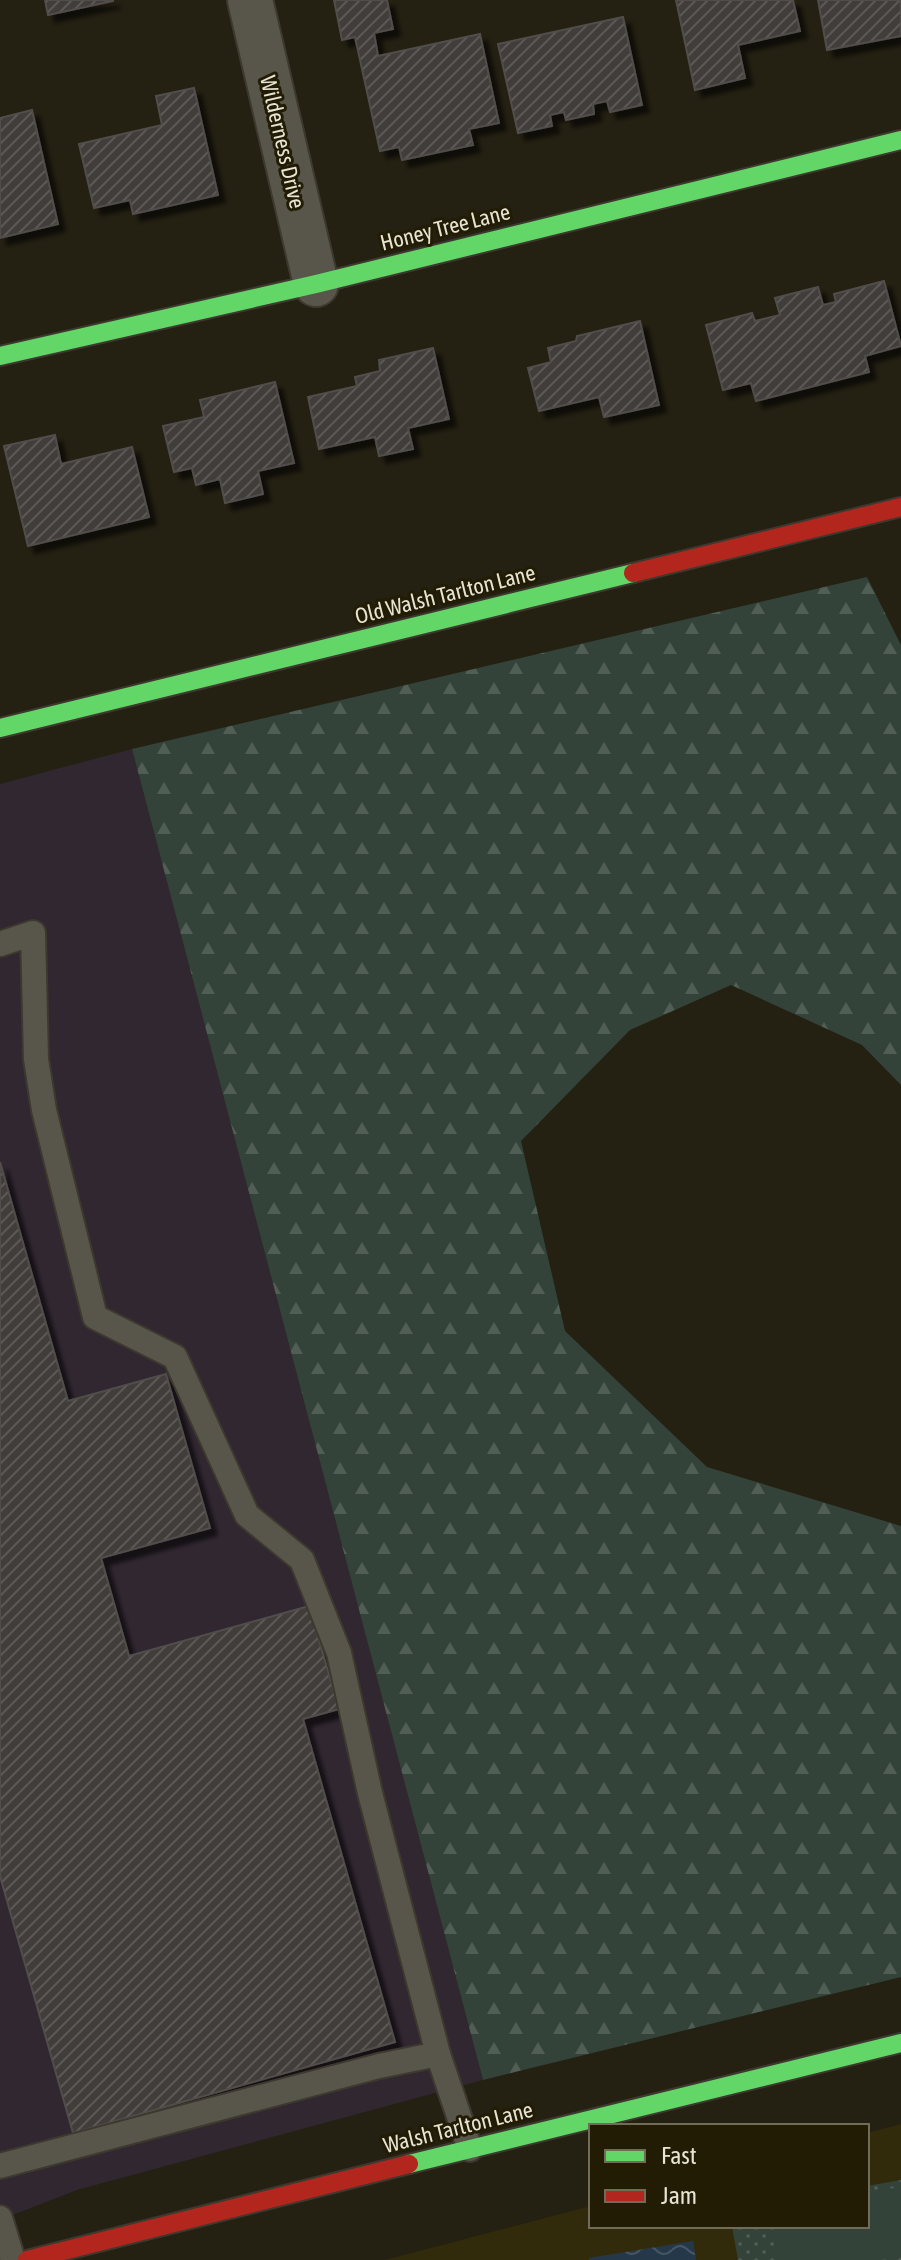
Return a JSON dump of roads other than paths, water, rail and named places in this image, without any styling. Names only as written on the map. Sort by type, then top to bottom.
[{"type":"street","name":"Wilderness Drive","points":[[250,0],[316,284]]},
{"type":"street","name":"Honey Tree Lane","points":[[0,356],[316,284],[901,140]]},
{"type":"street","name":"Old Walsh Tarlton Lane","points":[[0,728],[901,507]]},
{"type":"street","name":"Walsh Tarlton Lane","points":[[27,2260],[901,2043]]},
{"type":"lane","points":[[0,944],[33,933],[38,1072],[44,1110],[95,1317],[175,1357],[247,1515],[302,1560],[313,1586],[339,1653],[370,1793],[438,2054],[470,2149]]},
{"type":"lane","points":[[0,2166],[379,2066],[438,2054]]},
{"type":"lane","points":[[0,2218],[13,2260]]},
{"type":"water","points":[[693,2241],[696,2260],[589,2260],[589,2258]]}]
